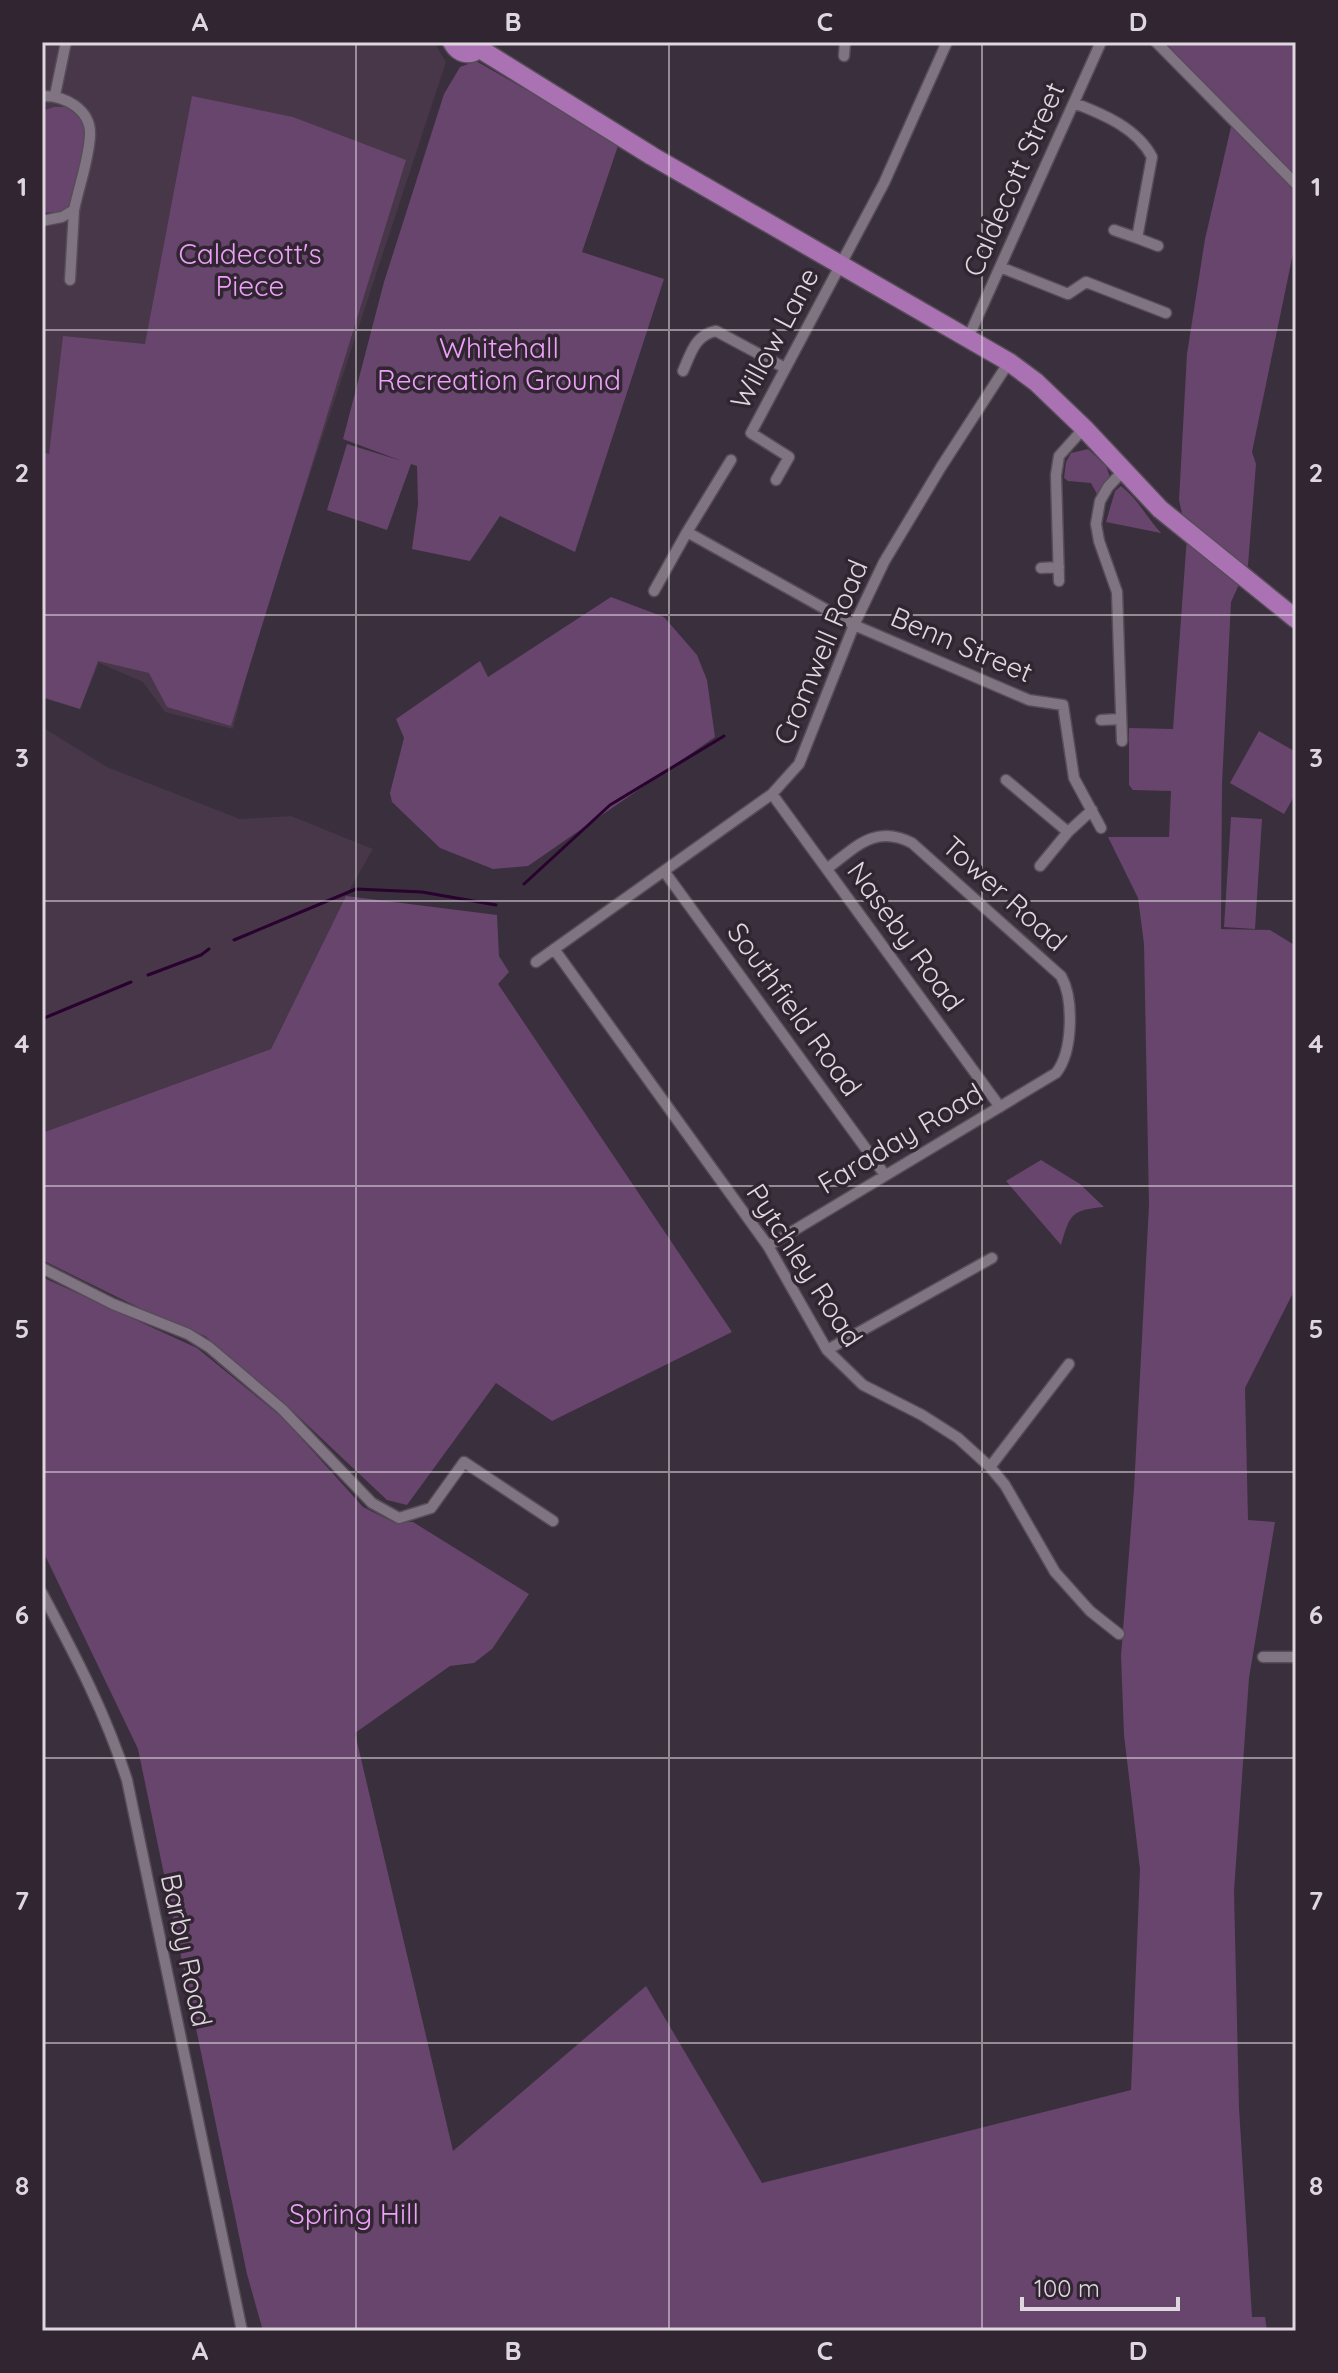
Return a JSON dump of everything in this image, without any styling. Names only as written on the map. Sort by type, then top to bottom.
[{"type":"highway","points":[[452,42],[457,50],[464,53],[471,53],[482,45],[652,156],[969,336],[1009,362],[1036,382],[1176,522],[1296,618]]},
{"type":"street","points":[[55,95],[66,42]]},
{"type":"street","points":[[844,56],[845,42]]},
{"type":"street","name":"Willow Lane","points":[[776,480],[789,457],[751,433],[884,183],[947,42]]},
{"type":"street","name":"Caldecott Street","points":[[969,336],[1101,42]]},
{"type":"street","points":[[1156,42],[1296,184]]},
{"type":"street","points":[[42,96],[55,95],[71,102],[87,117],[90,133],[74,210],[70,280]]},
{"type":"street","points":[[1074,103],[1096,111],[1133,133],[1147,146],[1152,157],[1137,238]]},
{"type":"street","points":[[42,221],[62,217],[74,210]]},
{"type":"street","points":[[1114,230],[1158,246]]},
{"type":"street","points":[[1000,267],[1068,294],[1086,282],[1166,313]]},
{"type":"street","points":[[683,371],[698,339],[704,333],[716,331],[785,368]]},
{"type":"street","name":"Cromwell Road","points":[[536,962],[772,794],[799,764],[854,625],[884,562],[1009,362]]},
{"type":"street","points":[[1059,581],[1056,475],[1059,456],[1084,428]]},
{"type":"street","points":[[654,591],[731,460]]},
{"type":"street","points":[[1122,741],[1117,712],[1117,592],[1096,524],[1100,501],[1123,471]]},
{"type":"street","name":"Benn Street","points":[[687,532],[854,625],[1029,700],[1063,705],[1074,778],[1092,810]]},
{"type":"street","points":[[1041,568],[1059,567]]},
{"type":"street","points":[[1101,720],[1117,712]]},
{"type":"street","points":[[1006,780],[1068,832]]},
{"type":"street","name":"Naseby Road","points":[[772,794],[1000,1107]]},
{"type":"street","points":[[1040,866],[1068,832],[1092,810],[1101,828]]},
{"type":"street","name":"Tower Road","points":[[828,868],[868,839],[898,836],[912,843],[1053,967],[1067,986],[1069,995],[1067,1053],[1056,1073]]},
{"type":"street","name":"Southfield Road","points":[[664,871],[885,1175]]},
{"type":"street","name":"Pytchley Road","points":[[554,949],[768,1246],[827,1350],[863,1385],[922,1415],[958,1438],[990,1467],[1005,1485],[1055,1572],[1090,1611],[1119,1634]]},
{"type":"street","name":"Faraday Road","points":[[768,1246],[1056,1073]]},
{"type":"street","points":[[827,1350],[992,1258]]},
{"type":"street","points":[[42,1268],[113,1304],[188,1334],[209,1347],[282,1409],[372,1503],[399,1518],[431,1508],[464,1462],[553,1521]]},
{"type":"street","points":[[990,1467],[1069,1364]]},
{"type":"street","name":"Barby Road","points":[[42,1593],[90,1683],[113,1735],[127,1780],[242,2331]]},
{"type":"street","points":[[1263,1657],[1296,1657]]},
{"type":"shaded area","points":[[42,42],[434,42],[446,62],[254,645],[233,729],[165,712],[143,682],[99,663],[80,709],[42,698]]},
{"type":"shaded area","points":[[42,727],[107,767],[240,819],[291,816],[373,849],[346,896],[271,1049],[42,1133]]},
{"type":"green space","name":"Spring Hill","points":[[1165,42],[1296,42],[1296,239],[1252,452],[1256,464],[1248,565],[1231,602],[1222,784],[1221,929],[1270,930],[1296,946],[1296,1272],[1292,1295],[1245,1388],[1248,1520],[1275,1522],[1249,1678],[1234,1891],[1239,2108],[1252,2317],[1265,2317],[1267,2331],[263,2331],[247,2274],[138,1749],[42,1549],[42,1277],[197,1348],[283,1418],[363,1507],[393,1522],[413,1522],[529,1594],[492,1649],[474,1663],[450,1666],[355,1733],[453,2151],[646,1986],[762,2183],[1131,2090],[1140,1869],[1124,1735],[1121,1656],[1134,1489],[1149,1205],[1144,944],[1138,898],[1108,837],[1169,837],[1171,791],[1133,790],[1129,785],[1129,728],[1173,729],[1187,536],[1179,500],[1187,354],[1205,239],[1231,127],[1239,120]]},
{"type":"green space","name":"Whitehall Recreation Ground","points":[[476,61],[619,143],[582,252],[664,279],[575,552],[500,516],[470,561],[412,549],[418,505],[417,466],[411,464],[387,530],[327,510],[347,444],[402,461],[343,439],[384,282],[444,94],[460,67]]},
{"type":"green space","name":"Caldecott's Piece","points":[[192,96],[293,117],[406,160],[231,726],[167,707],[149,673],[98,661],[80,709],[42,697],[42,452],[49,454],[63,336],[145,344]]},
{"type":"green space","points":[[70,107],[91,123],[73,207],[50,213],[42,211],[42,111]]},
{"type":"green space","points":[[1088,449],[1106,466],[1110,477],[1098,496],[1091,483],[1064,478],[1071,453]]},
{"type":"green space","points":[[1121,486],[1161,533],[1106,522],[1115,491]]},
{"type":"green space","points":[[611,597],[664,617],[697,655],[707,680],[715,737],[528,866],[493,869],[440,848],[392,802],[390,793],[404,738],[396,719],[480,661],[488,677]]},
{"type":"green space","points":[[1259,731],[1296,752],[1296,793],[1284,814],[1230,783]]},
{"type":"green space","points":[[1231,817],[1262,819],[1255,929],[1224,927]]},
{"type":"green space","points":[[346,896],[497,915],[499,956],[509,972],[498,984],[732,1332],[552,1421],[496,1383],[407,1505],[387,1500],[284,1403],[205,1336],[158,1317],[42,1260],[42,1133],[271,1049]]},
{"type":"green space","points":[[1041,1160],[1080,1184],[1104,1207],[1078,1212],[1070,1220],[1061,1245],[1006,1181]]},
{"type":"waterway","points":[[524,884],[610,805],[724,736]]},
{"type":"waterway","points":[[234,940],[356,889],[422,892],[496,905]]},
{"type":"waterway","points":[[148,975],[209,949]]},
{"type":"waterway","points":[[42,1019],[131,982]]}]
